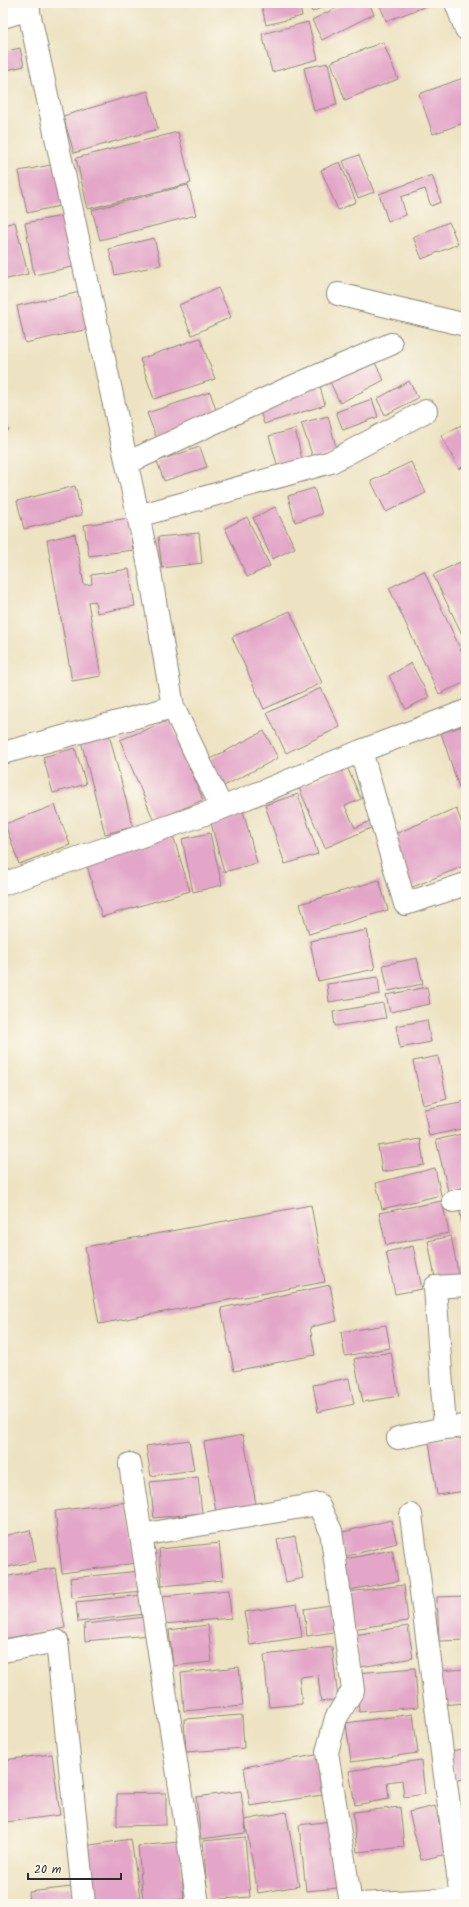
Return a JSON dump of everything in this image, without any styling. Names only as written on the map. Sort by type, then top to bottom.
[{"type":"street","points":[[456,3],[466,29]]},
{"type":"street","points":[[3,17],[28,6],[149,566],[172,707],[222,808]]},
{"type":"street","points":[[338,294],[466,325]]},
{"type":"street","points":[[127,463],[289,388],[392,344]]},
{"type":"street","points":[[138,516],[331,462],[426,412]]},
{"type":"street","points":[[3,753],[172,707]]},
{"type":"street","points":[[3,884],[222,808],[361,751],[466,711]]},
{"type":"street","points":[[361,751],[405,904],[466,884]]},
{"type":"street","points":[[398,1438],[456,1427],[435,1286],[466,1285]]},
{"type":"street","points":[[130,1464],[198,1904]]},
{"type":"street","points":[[141,1535],[318,1504],[332,1531],[353,1690],[336,1718],[327,1752],[351,1904]]},
{"type":"street","points":[[362,1904],[464,1898],[411,1515]]},
{"type":"street","points":[[3,1651],[57,1641],[84,1904]]},
{"type":"building","points":[[261,3],[299,3],[302,16],[266,25]]},
{"type":"building","points":[[308,3],[332,3],[312,12]]},
{"type":"building","points":[[346,3],[369,3],[374,14],[322,40],[312,20]]},
{"type":"building","points":[[379,3],[435,3],[386,21]]},
{"type":"building","points":[[308,22],[318,59],[272,72],[262,34]]},
{"type":"building","points":[[383,42],[398,79],[345,100],[331,62]]},
{"type":"building","points":[[20,48],[24,66],[3,71],[3,52]]},
{"type":"building","points":[[328,63],[337,105],[314,111],[304,68]]},
{"type":"building","points":[[466,77],[466,122],[433,134],[419,94]]},
{"type":"building","points":[[148,91],[158,129],[74,153],[63,116]]},
{"type":"building","points":[[178,132],[191,183],[88,209],[76,158]]},
{"type":"building","points":[[359,155],[374,192],[358,198],[343,161]]},
{"type":"building","points":[[340,162],[356,202],[338,210],[321,170]]},
{"type":"building","points":[[61,163],[69,204],[27,213],[19,171]]},
{"type":"building","points":[[432,175],[441,202],[431,206],[425,189],[401,197],[406,215],[388,221],[379,194]]},
{"type":"building","points":[[188,185],[196,215],[100,240],[92,210]]},
{"type":"building","points":[[73,214],[82,265],[34,275],[25,223]]},
{"type":"building","points":[[15,222],[28,274],[3,280],[3,225]]},
{"type":"building","points":[[449,222],[458,244],[422,259],[413,237]]},
{"type":"building","points":[[154,238],[161,265],[115,275],[109,249]]},
{"type":"building","points":[[218,288],[231,317],[192,335],[179,305]]},
{"type":"building","points":[[85,291],[93,328],[25,343],[17,306]]},
{"type":"building","points":[[200,338],[215,379],[154,399],[140,359]]},
{"type":"building","points":[[373,359],[384,380],[340,403],[329,380]]},
{"type":"building","points":[[318,379],[325,405],[264,424],[258,405]]},
{"type":"building","points":[[409,381],[418,398],[385,415],[377,399]]},
{"type":"building","points":[[210,392],[218,416],[156,437],[147,413]]},
{"type":"building","points":[[372,399],[378,417],[343,430],[336,412]]},
{"type":"building","points":[[3,413],[9,430],[3,432]]},
{"type":"building","points":[[328,416],[337,451],[314,460],[301,423]]},
{"type":"building","points":[[461,425],[466,435],[466,465],[459,469],[441,436]]},
{"type":"building","points":[[295,429],[303,464],[279,471],[269,436]]},
{"type":"building","points":[[200,447],[207,467],[164,481],[157,461]]},
{"type":"building","points":[[411,462],[426,493],[386,512],[371,481]]},
{"type":"building","points":[[75,486],[82,515],[24,529],[17,501]]},
{"type":"building","points":[[314,488],[322,514],[295,522],[288,496]]},
{"type":"building","points":[[275,507],[295,548],[272,559],[253,518]]},
{"type":"building","points":[[247,517],[270,566],[247,577],[225,528]]},
{"type":"building","points":[[129,518],[133,550],[89,556],[84,525]]},
{"type":"building","points":[[199,533],[202,563],[162,568],[158,537]]},
{"type":"building","points":[[75,534],[84,585],[92,584],[91,575],[129,569],[135,606],[97,613],[95,601],[88,602],[101,676],[72,681],[47,540]]},
{"type":"building","points":[[460,562],[466,575],[466,642],[433,575]]},
{"type":"building","points":[[424,571],[466,661],[466,682],[439,694],[389,588]]},
{"type":"building","points":[[290,611],[322,683],[264,709],[232,637]]},
{"type":"building","points":[[411,663],[429,697],[406,709],[389,676]]},
{"type":"building","points":[[321,688],[340,727],[286,753],[267,713]]},
{"type":"building","points":[[170,720],[203,800],[154,821],[120,740]]},
{"type":"building","points":[[466,725],[466,785],[459,787],[441,733]]},
{"type":"building","points":[[264,731],[278,758],[224,786],[210,759]]},
{"type":"building","points":[[109,734],[133,827],[105,834],[81,741]]},
{"type":"building","points":[[75,748],[86,784],[53,793],[43,757]]},
{"type":"building","points":[[347,767],[361,799],[345,806],[355,828],[370,821],[373,827],[325,848],[299,788]]},
{"type":"building","points":[[298,794],[318,854],[285,864],[265,805]]},
{"type":"building","points":[[55,805],[70,845],[19,864],[5,824]]},
{"type":"building","points":[[242,807],[257,863],[224,872],[209,816]]},
{"type":"building","points":[[456,808],[466,834],[466,865],[410,888],[388,837]]},
{"type":"building","points":[[172,832],[190,891],[102,917],[85,859]]},
{"type":"building","points":[[210,833],[222,885],[193,892],[182,839]]},
{"type":"building","points":[[379,880],[388,910],[309,934],[300,904]]},
{"type":"building","points":[[367,930],[375,969],[318,981],[310,941]]},
{"type":"building","points":[[417,958],[423,984],[388,991],[383,965]]},
{"type":"building","points":[[378,977],[380,994],[329,1002],[327,984]]},
{"type":"building","points":[[427,987],[430,1004],[390,1012],[386,995]]},
{"type":"building","points":[[383,1003],[386,1018],[335,1026],[333,1012]]},
{"type":"building","points":[[427,1020],[431,1042],[400,1048],[396,1026]]},
{"type":"building","points":[[438,1056],[447,1099],[423,1105],[413,1061]]},
{"type":"building","points":[[466,1101],[466,1128],[429,1136],[424,1109]]},
{"type":"building","points":[[466,1133],[466,1187],[448,1191],[436,1140]]},
{"type":"building","points":[[420,1139],[424,1165],[382,1172],[378,1146]]},
{"type":"building","points":[[435,1168],[441,1195],[382,1209],[376,1183]]},
{"type":"building","points":[[442,1201],[449,1233],[386,1245],[379,1213]]},
{"type":"building","points":[[311,1205],[325,1282],[99,1324],[85,1247]]},
{"type":"building","points":[[466,1206],[466,1243],[465,1243],[459,1207]]},
{"type":"building","points":[[451,1236],[459,1278],[436,1283],[428,1241]]},
{"type":"building","points":[[413,1246],[422,1289],[395,1294],[386,1252]]},
{"type":"building","points":[[330,1285],[337,1321],[310,1327],[315,1355],[234,1371],[221,1308]]},
{"type":"building","points":[[386,1325],[390,1348],[345,1356],[341,1332]]},
{"type":"building","points":[[391,1352],[399,1396],[363,1402],[354,1359]]},
{"type":"building","points":[[349,1378],[354,1404],[318,1412],[313,1385]]},
{"type":"building","points":[[243,1435],[257,1509],[217,1517],[204,1442]]},
{"type":"building","points":[[466,1435],[466,1491],[437,1495],[429,1441]]},
{"type":"building","points":[[189,1440],[194,1470],[151,1476],[146,1446]]},
{"type":"building","points":[[198,1477],[202,1513],[154,1518],[150,1482]]},
{"type":"building","points":[[128,1502],[136,1563],[62,1573],[55,1511]]},
{"type":"building","points":[[391,1520],[397,1543],[344,1557],[339,1533]]},
{"type":"building","points":[[30,1530],[36,1561],[3,1568],[3,1536]]},
{"type":"building","points":[[295,1536],[303,1578],[286,1582],[277,1540]]},
{"type":"building","points":[[219,1543],[223,1580],[162,1586],[159,1549]]},
{"type":"building","points":[[392,1550],[398,1581],[344,1591],[339,1560]]},
{"type":"building","points":[[55,1568],[65,1628],[3,1639],[3,1577]]},
{"type":"building","points":[[140,1571],[141,1591],[72,1598],[70,1578]]},
{"type":"building","points":[[404,1585],[408,1621],[352,1629],[348,1592]]},
{"type":"building","points":[[229,1590],[231,1618],[164,1624],[161,1596]]},
{"type":"building","points":[[143,1595],[145,1614],[78,1622],[76,1602]]},
{"type":"building","points":[[466,1596],[466,1640],[439,1641],[437,1597]]},
{"type":"building","points":[[297,1604],[302,1637],[250,1645],[244,1612]]},
{"type":"building","points":[[330,1605],[334,1632],[307,1636],[304,1609]]},
{"type":"building","points":[[146,1617],[148,1635],[85,1641],[84,1624]]},
{"type":"building","points":[[208,1625],[212,1662],[173,1666],[169,1630]]},
{"type":"building","points":[[408,1626],[413,1658],[361,1667],[355,1635]]},
{"type":"building","points":[[332,1647],[338,1699],[321,1702],[318,1675],[299,1677],[302,1704],[269,1707],[264,1655]]},
{"type":"building","points":[[239,1667],[243,1706],[184,1711],[181,1673]]},
{"type":"building","points":[[415,1668],[418,1707],[359,1712],[356,1673]]},
{"type":"building","points":[[466,1669],[466,1703],[440,1705],[438,1671]]},
{"type":"building","points":[[413,1714],[418,1753],[351,1762],[346,1723]]},
{"type":"building","points":[[242,1715],[244,1748],[186,1752],[184,1719]]},
{"type":"building","points":[[466,1748],[466,1779],[456,1780],[451,1751]]},
{"type":"building","points":[[52,1754],[60,1815],[6,1822],[3,1799],[3,1760]]},
{"type":"building","points":[[316,1755],[322,1795],[250,1806],[244,1767]]},
{"type":"building","points":[[421,1760],[425,1794],[404,1797],[402,1780],[387,1782],[389,1799],[355,1805],[349,1771]]},
{"type":"building","points":[[241,1791],[246,1833],[201,1839],[196,1797]]},
{"type":"building","points":[[166,1793],[166,1825],[117,1826],[117,1794]]},
{"type":"building","points":[[435,1806],[447,1854],[421,1860],[409,1812]]},
{"type":"building","points":[[400,1807],[404,1847],[357,1852],[353,1812]]},
{"type":"building","points":[[286,1812],[299,1886],[258,1893],[245,1820]]},
{"type":"building","points":[[332,1821],[338,1888],[306,1891],[299,1825]]},
{"type":"building","points":[[245,1837],[250,1897],[208,1900],[203,1841]]},
{"type":"building","points":[[131,1839],[141,1904],[93,1904],[84,1846]]},
{"type":"building","points":[[179,1842],[184,1899],[143,1903],[138,1846]]},
{"type":"building","points":[[71,1887],[73,1904],[30,1904],[29,1892]]}]
